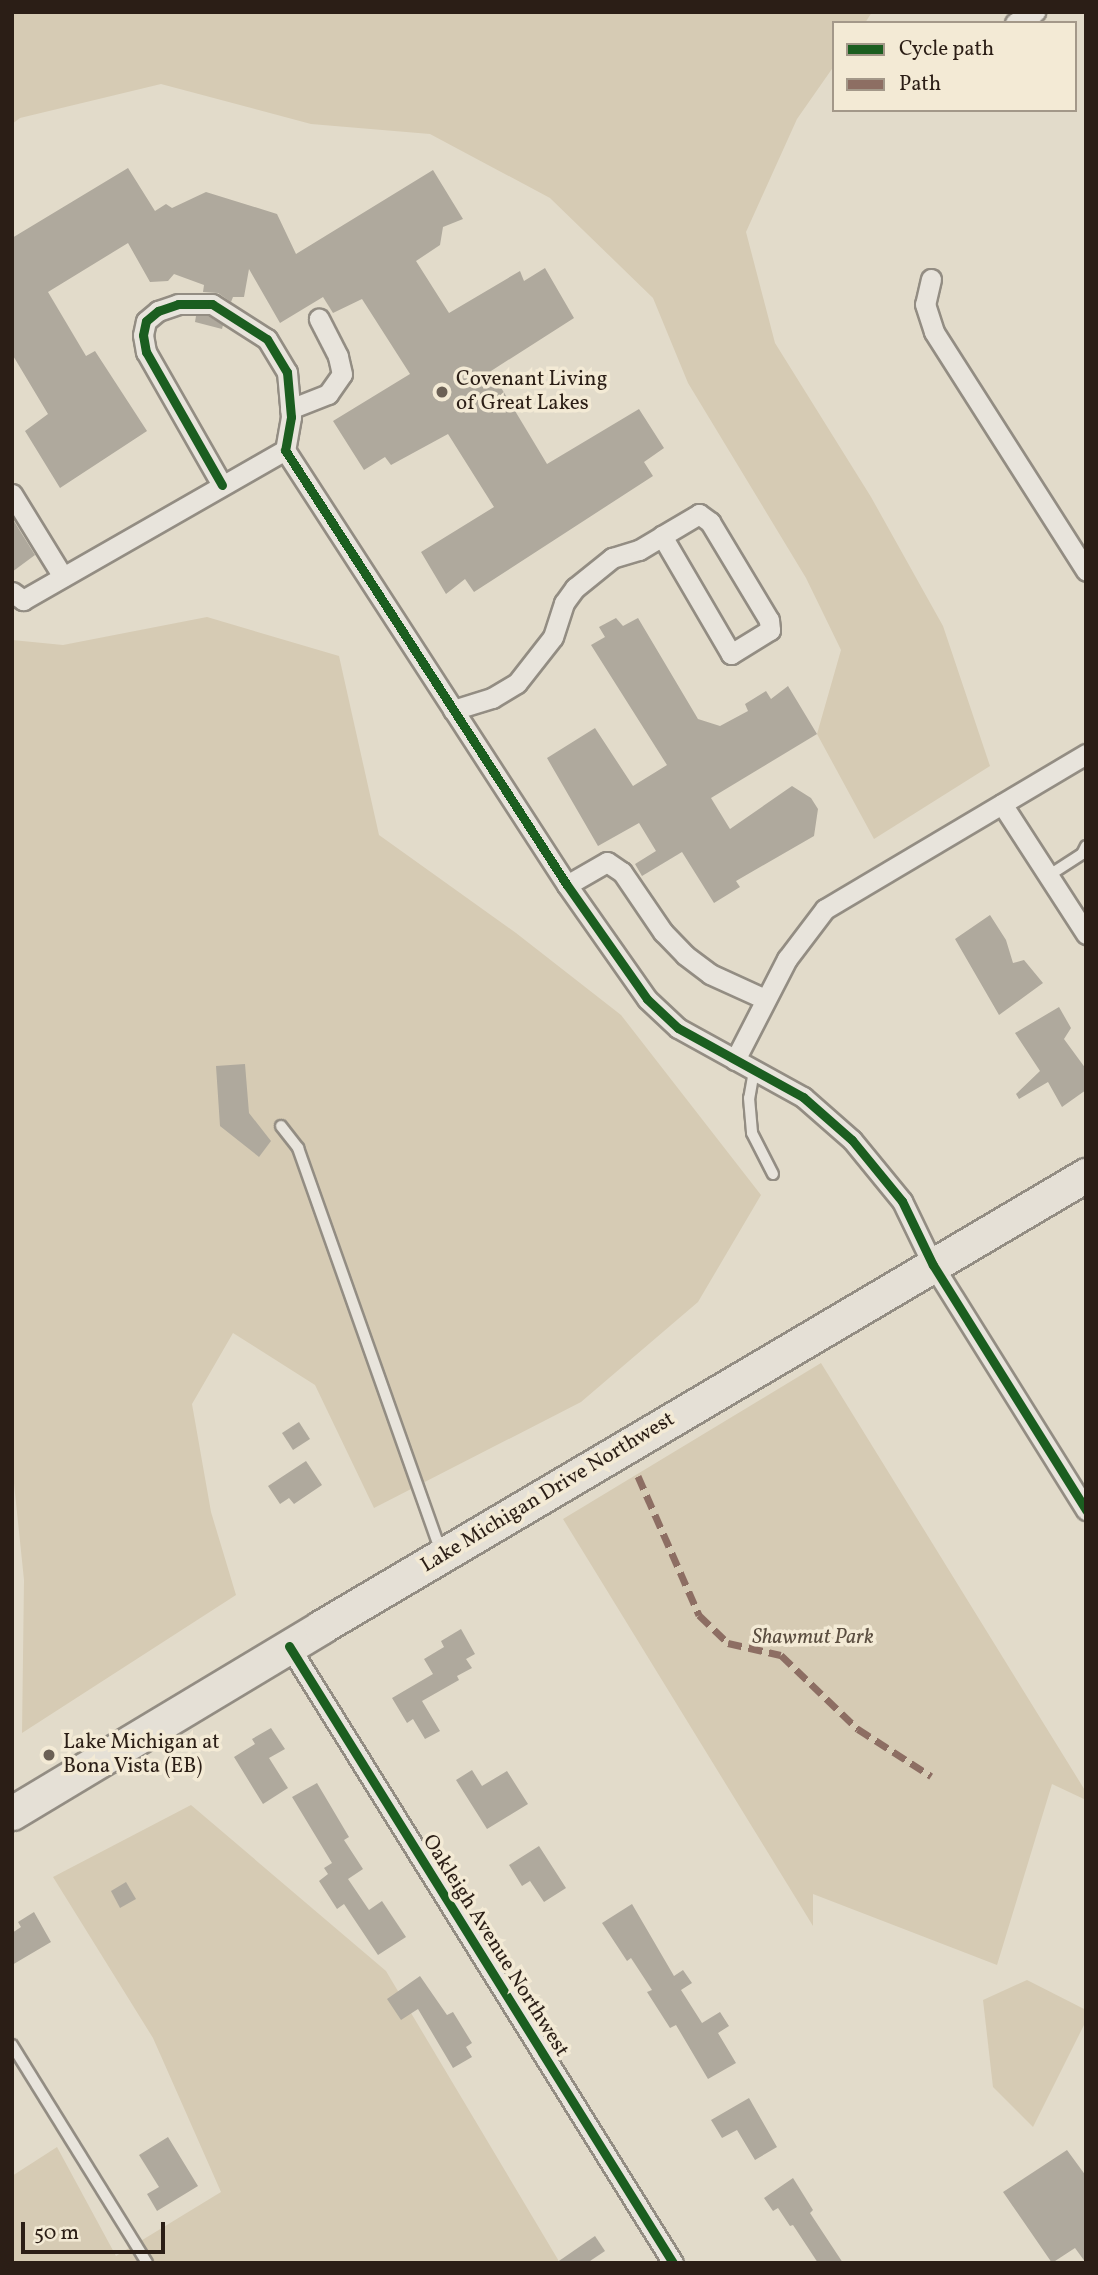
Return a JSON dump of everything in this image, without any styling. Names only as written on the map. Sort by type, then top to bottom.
[{"type":"highway","name":"Lake Michigan Drive Northwest","points":[[12,1813],[289,1646],[1086,1175]]},
{"type":"street","points":[[1019,21],[1035,12]]},
{"type":"street","points":[[930,279],[925,304],[934,332],[1086,571]]},
{"type":"street","points":[[222,485],[146,352],[143,335],[146,321],[158,311],[178,304],[212,304],[267,340],[287,372],[290,409],[285,450],[567,885],[647,999],[678,1028],[803,1097],[852,1140],[902,1201],[933,1265],[1086,1510]]},
{"type":"street","points":[[290,409],[328,394],[342,374],[338,356],[319,319]]},
{"type":"street","points":[[12,592],[23,600],[285,450]]},
{"type":"street","points":[[12,494],[63,577]]},
{"type":"street","points":[[453,710],[492,698],[517,683],[553,637],[564,603],[575,588],[612,558],[639,550],[662,536],[699,514],[710,522],[769,620],[770,630],[731,654],[662,536]]},
{"type":"street","points":[[735,1060],[787,959],[825,909],[1086,754]]},
{"type":"street","points":[[1002,804],[1086,934]]},
{"type":"street","points":[[567,885],[607,862],[622,872],[663,932],[685,955],[710,974],[765,999]]},
{"type":"street","name":"Oakleigh Avenue Northwest","points":[[289,1646],[673,2263]]},
{"type":"lane","points":[[1048,876],[1082,854],[1086,846]]},
{"type":"lane","points":[[754,1070],[749,1098],[752,1133],[773,1174]]},
{"type":"lane","points":[[281,1126],[298,1148],[442,1556]]},
{"type":"lane","points":[[12,2045],[147,2263]]},
{"type":"green space","points":[[12,12],[872,12],[866,21],[832,21],[832,69],[797,119],[746,232],[775,343],[871,497],[943,626],[990,766],[874,839],[817,734],[841,650],[806,578],[688,383],[653,298],[550,198],[430,134],[311,124],[161,84],[20,118],[12,124]]},
{"type":"green space","points":[[207,617],[339,656],[379,835],[516,933],[621,1015],[761,1195],[698,1302],[581,1402],[374,1508],[315,1385],[233,1333],[192,1404],[211,1512],[236,1595],[22,1733],[24,1580],[12,1464],[12,640],[63,645]]},
{"type":"green space","name":"Shawmut Park","points":[[821,1363],[1086,1792],[1086,1800],[1052,1784],[997,1965],[813,1894],[813,1926],[563,1519]]},
{"type":"green space","points":[[191,1805],[386,1971],[560,2263],[12,2263],[12,2176],[57,2147],[116,2256],[221,2192],[153,2038],[53,1877]]},
{"type":"green space","points":[[1027,1980],[1086,2010],[1086,2021],[1033,2127],[993,2087],[983,2000]]},
{"type":"building","name":"Covenant Living of Great Lakes","points":[[128,168],[155,211],[166,204],[172,208],[206,192],[277,214],[296,254],[433,170],[463,219],[443,227],[440,245],[416,261],[449,313],[520,271],[524,281],[545,268],[574,318],[491,371],[547,464],[639,409],[664,448],[644,462],[653,476],[474,592],[465,579],[446,594],[421,552],[494,507],[448,434],[391,465],[385,457],[364,470],[333,421],[410,374],[362,299],[333,313],[323,297],[280,323],[249,269],[244,297],[233,297],[231,302],[218,293],[203,292],[204,285],[174,274],[168,281],[150,282],[128,243],[48,292],[86,356],[95,351],[147,431],[60,488],[25,431],[48,414],[12,354],[12,238]]},
{"type":"building","points":[[196,316],[208,316],[223,325],[222,329],[195,322]]},
{"type":"building","points":[[12,518],[35,555],[12,572]]},
{"type":"building","points":[[616,618],[623,626],[638,618],[698,719],[720,726],[748,711],[745,704],[766,691],[771,699],[788,686],[817,734],[711,798],[730,829],[792,786],[811,798],[818,809],[814,836],[736,881],[740,887],[714,903],[682,852],[642,876],[635,864],[656,851],[639,823],[598,846],[547,758],[595,728],[633,786],[667,765],[591,645],[605,637],[599,627]]},
{"type":"building","points":[[990,915],[1006,940],[1013,963],[1024,960],[1043,983],[999,1015],[955,939]]},
{"type":"building","points":[[1059,1007],[1071,1028],[1064,1039],[1086,1069],[1086,1090],[1062,1107],[1048,1082],[1019,1099],[1016,1094],[1040,1071],[1015,1033]]},
{"type":"building","points":[[245,1064],[249,1113],[271,1141],[259,1157],[220,1126],[216,1066]]},
{"type":"building","points":[[299,1422],[310,1439],[293,1450],[282,1433]]},
{"type":"building","points":[[306,1461],[322,1485],[294,1504],[289,1498],[280,1504],[268,1486]]},
{"type":"building","points":[[461,1629],[475,1654],[466,1659],[472,1668],[457,1676],[459,1680],[422,1701],[440,1731],[425,1739],[413,1719],[407,1723],[392,1698],[433,1674],[424,1659],[444,1647],[441,1641]]},
{"type":"building","points":[[271,1728],[285,1749],[269,1758],[288,1788],[263,1804],[234,1757],[255,1744],[252,1739]]},
{"type":"building","points":[[472,1770],[482,1786],[507,1771],[528,1804],[487,1829],[456,1780]]},
{"type":"building","points":[[317,1783],[349,1837],[344,1840],[363,1869],[348,1879],[369,1910],[382,1901],[406,1937],[378,1955],[344,1904],[337,1909],[319,1881],[328,1874],[324,1868],[332,1863],[292,1797]]},
{"type":"building","points":[[539,1846],[566,1888],[544,1902],[530,1881],[522,1886],[509,1865]]},
{"type":"building","points":[[126,1882],[136,1899],[120,1908],[111,1891]]},
{"type":"building","points":[[632,1904],[674,1976],[683,1970],[692,1983],[681,1990],[702,2023],[720,2012],[729,2026],[718,2033],[736,2063],[708,2079],[676,2025],[670,2028],[647,1992],[652,1990],[631,1958],[627,1961],[602,1923]]},
{"type":"building","points":[[34,1912],[51,1942],[12,1965],[12,1933],[21,1927],[18,1922]]},
{"type":"building","points":[[420,1976],[447,2015],[453,2012],[472,2043],[466,2047],[472,2057],[453,2068],[418,2009],[401,2020],[387,1999]]},
{"type":"building","points":[[749,2098],[777,2147],[755,2160],[737,2130],[722,2138],[711,2120]]},
{"type":"building","points":[[168,2137],[198,2186],[157,2211],[147,2194],[159,2187],[139,2155]]},
{"type":"building","points":[[1067,2150],[1086,2176],[1086,2263],[1075,2248],[1052,2263],[1003,2192]]},
{"type":"building","points":[[793,2178],[813,2210],[810,2213],[843,2263],[818,2263],[793,2225],[790,2226],[778,2208],[773,2211],[764,2198]]},
{"type":"building","points":[[595,2236],[605,2251],[587,2263],[556,2263]]},
{"type":"marked path","points":[[638,1476],[699,1615],[728,1643],[781,1655],[858,1729],[931,1776]]},
{"type":"cycle path","points":[[222,485],[146,352],[143,335],[146,321],[158,311],[178,304],[212,304],[267,339],[287,372],[291,417],[285,450],[567,885],[647,999],[678,1028],[803,1097],[852,1140],[902,1201],[933,1265],[1086,1510]]},
{"type":"cycle path","points":[[289,1646],[673,2263]]},
{"type":"place","name":"Covenant Living of Great Lakes","points":[[442,392]]},
{"type":"place","name":"Lake Michigan at Bona Vista (EB)","points":[[49,1755]]}]
